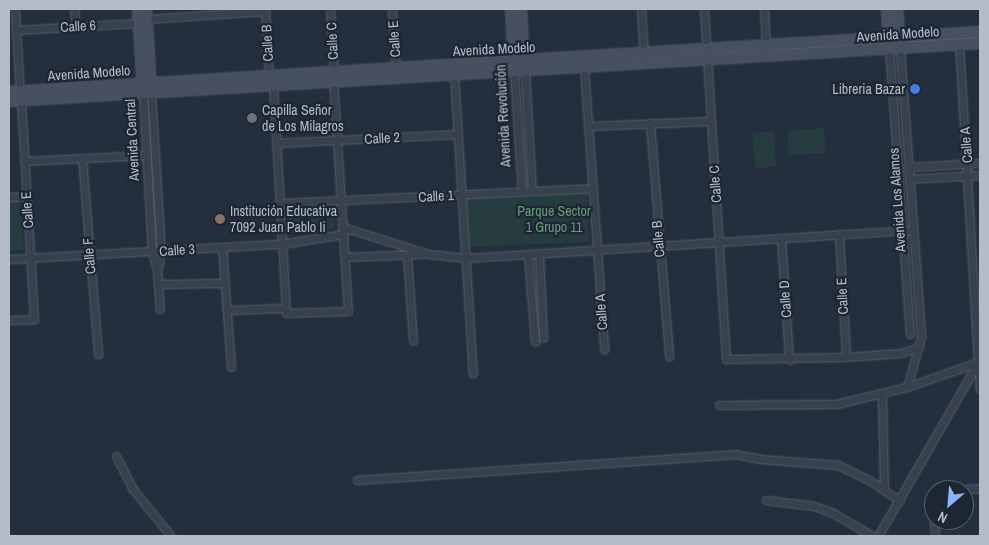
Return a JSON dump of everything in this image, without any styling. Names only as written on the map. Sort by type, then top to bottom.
[{"type":"street","name":"Calle E","points":[[9,320],[34,319],[15,9]]},
{"type":"street","points":[[74,9],[76,26]]},
{"type":"street","name":"Avenida Central","points":[[138,9],[144,17],[147,154],[152,252],[157,270],[160,309]]},
{"type":"street","name":"Calle C","points":[[285,308],[286,313],[348,311],[336,140],[330,9]]},
{"type":"street","name":"Calle E","points":[[392,9],[396,69]]},
{"type":"street","name":"Avenida Revolución","points":[[511,9],[532,191]]},
{"type":"street","name":"Avenida Revolución","points":[[521,9],[519,66],[522,192]]},
{"type":"street","points":[[641,9],[644,54]]},
{"type":"street","name":"Calle C","points":[[704,9],[726,359],[789,360]]},
{"type":"street","points":[[764,9],[766,46]]},
{"type":"street","name":"Avenida Los Alamos","points":[[887,9],[894,43],[908,167],[919,347],[907,388]]},
{"type":"street","name":"Avenida Los Alamos","points":[[897,9],[894,43],[910,334]]},
{"type":"street","points":[[144,17],[265,10]]},
{"type":"street","name":"Calle B","points":[[265,10],[276,143],[285,308]]},
{"type":"street","name":"Calle 6","points":[[16,30],[76,26],[144,17]]},
{"type":"street","name":"Avenida Modelo","points":[[333,77],[396,69],[584,66],[707,55],[894,43],[980,32]]},
{"type":"street","name":"Avenida Modelo","points":[[9,101],[20,96],[147,88],[333,77],[454,74],[644,54],[707,55],[766,46],[980,43]]},
{"type":"street","name":"Calle A","points":[[959,44],[980,389]]},
{"type":"street","name":"Calle A","points":[[584,66],[604,349]]},
{"type":"street","points":[[454,74],[473,374]]},
{"type":"street","name":"Avenida Central","points":[[147,88],[161,251],[157,270]]},
{"type":"street","name":"Avenida Modelo","points":[[9,92],[20,96]]},
{"type":"street","points":[[588,126],[711,121]]},
{"type":"street","name":"Calle B","points":[[650,123],[669,356]]},
{"type":"street","name":"Calle 2","points":[[276,143],[458,134]]},
{"type":"street","points":[[24,161],[147,154]]},
{"type":"street","name":"Calle F","points":[[82,158],[88,255],[98,354]]},
{"type":"street","points":[[908,167],[980,163]]},
{"type":"street","points":[[909,179],[980,175]]},
{"type":"street","name":"Calle 1","points":[[279,203],[593,188]]},
{"type":"street","points":[[9,197],[27,196]]},
{"type":"street","points":[[343,230],[428,254]]},
{"type":"street","name":"Calle 3","points":[[9,259],[281,244],[343,230]]},
{"type":"street","points":[[345,257],[428,254],[466,258],[528,256],[597,248],[912,230]]},
{"type":"street","name":"Calle E","points":[[839,234],[846,357]]},
{"type":"street","name":"Calle D","points":[[781,238],[789,360]]},
{"type":"street","points":[[222,247],[223,283],[228,310],[231,367]]},
{"type":"street","points":[[407,255],[413,341]]},
{"type":"street","points":[[539,255],[544,338]]},
{"type":"street","points":[[528,256],[535,342]]},
{"type":"street","points":[[158,284],[223,283]]},
{"type":"street","points":[[228,310],[285,308]]},
{"type":"street","points":[[789,360],[901,353],[919,347]]},
{"type":"street","points":[[719,405],[836,404],[907,388],[979,362]]},
{"type":"street","points":[[878,536],[979,362]]},
{"type":"street","points":[[882,394],[884,490]]},
{"type":"street","points":[[356,480],[735,454],[760,459],[838,465],[900,501]]},
{"type":"street","points":[[116,456],[132,488],[171,536]]},
{"type":"street","points":[[766,500],[814,506],[833,513],[872,536]]},
{"type":"green space","points":[[824,128],[826,153],[789,155],[787,131]]},
{"type":"green space","points":[[774,131],[776,167],[755,168],[752,133]]},
{"type":"green space","name":"Parque Sector 1 Grupo 11","points":[[587,193],[589,242],[468,247],[466,198]]},
{"type":"green space","points":[[20,200],[24,250],[9,251],[9,201]]},
{"type":"green space","points":[[333,206],[335,229],[290,233],[288,209]]},
{"type":"place","name":"Libreria Bazar","points":[[915,89]]},
{"type":"place","name":"Capilla Señor de Los Milagros","points":[[252,118]]},
{"type":"place","name":"Institución Educativa 7092 Juan Pablo Ii","points":[[220,219]]}]
